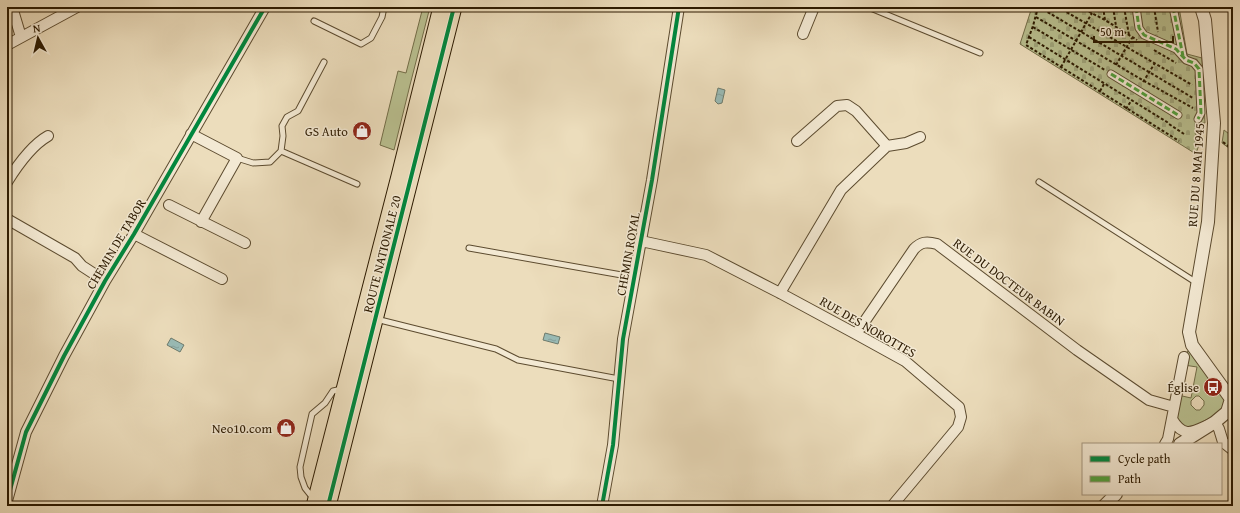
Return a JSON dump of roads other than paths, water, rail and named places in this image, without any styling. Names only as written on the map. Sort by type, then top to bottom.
[{"type":"main road","name":"ROUTE NATIONALE 20","points":[[319,504],[344,388],[441,7]]},
{"type":"main road","name":"ROUTE NATIONALE 20","points":[[319,504],[375,319],[454,7]]},
{"type":"street","points":[[12,7],[21,37]]},
{"type":"street","points":[[7,45],[77,7]]},
{"type":"street","name":"CHEMIN DE TABOR","points":[[7,501],[26,432],[64,356],[105,281],[134,234],[265,7]]},
{"type":"street","name":"CHEMIN ROYAL","points":[[602,506],[612,445],[623,339],[633,277],[641,241],[679,7]]},
{"type":"street","points":[[803,34],[814,7]]},
{"type":"street","points":[[1136,7],[1139,28],[1144,35],[1176,49],[1186,60],[1194,64],[1199,69],[1200,116]]},
{"type":"street","points":[[1173,7],[1183,56]]},
{"type":"street","name":"RUE DU 8 MAI 1945","points":[[1201,7],[1204,20],[1214,123],[1208,222],[1189,332],[1192,345],[1232,399]]},
{"type":"street","points":[[1111,74],[1178,115]]},
{"type":"street","points":[[797,141],[837,106],[847,105],[856,111],[887,146]]},
{"type":"street","points":[[192,134],[236,158],[201,222]]},
{"type":"street","points":[[7,182],[14,171],[38,142],[48,136]]},
{"type":"street","points":[[780,293],[841,190],[887,146],[906,142],[920,136]]},
{"type":"street","points":[[169,205],[246,243]]},
{"type":"street","points":[[7,219],[75,258],[82,266],[105,281]]},
{"type":"street","points":[[134,234],[222,279]]},
{"type":"street","name":"RUE DES NOROTTES","points":[[641,241],[706,256],[780,293],[905,362],[959,407],[961,417],[958,427],[892,506]]},
{"type":"street","name":"RUE DU DOCTEUR BABIN","points":[[856,334],[914,249],[920,243],[928,242],[937,244],[1077,350],[1149,400],[1174,407]]},
{"type":"street","points":[[1166,443],[1168,439],[1184,357]]},
{"type":"street","points":[[1182,443],[1215,422],[1227,412],[1232,399]]},
{"type":"street","points":[[1172,419],[1177,428],[1185,432],[1190,432],[1215,422]]},
{"type":"street","points":[[1215,422],[1223,442],[1233,450]]},
{"type":"street","points":[[1104,506],[1115,495]]},
{"type":"lane","points":[[314,21],[361,44],[371,38],[382,17],[384,7]]},
{"type":"lane","points":[[868,7],[980,53]]},
{"type":"lane","points":[[236,158],[253,163],[270,162],[281,151],[283,136],[282,126],[287,117],[298,111],[324,62]]},
{"type":"lane","points":[[281,151],[357,184]]},
{"type":"lane","points":[[1039,182],[1198,283]]},
{"type":"lane","points":[[469,248],[633,277]]},
{"type":"lane","points":[[375,319],[496,349],[518,360],[619,379]]},
{"type":"lane","points":[[319,504],[305,488],[301,477],[300,467],[312,414],[325,403],[333,391],[344,388]]},
{"type":"water","points":[[718,88],[725,90],[722,103],[718,104],[715,101]]},
{"type":"water","points":[[545,333],[560,337],[558,344],[543,340]]},
{"type":"water","points":[[171,338],[184,345],[180,352],[167,345]]},
{"type":"place","name":"GS Auto","points":[[362,131]]},
{"type":"place","name":"Église","points":[[1213,387]]},
{"type":"place","name":"Neo10.com","points":[[286,428]]}]
